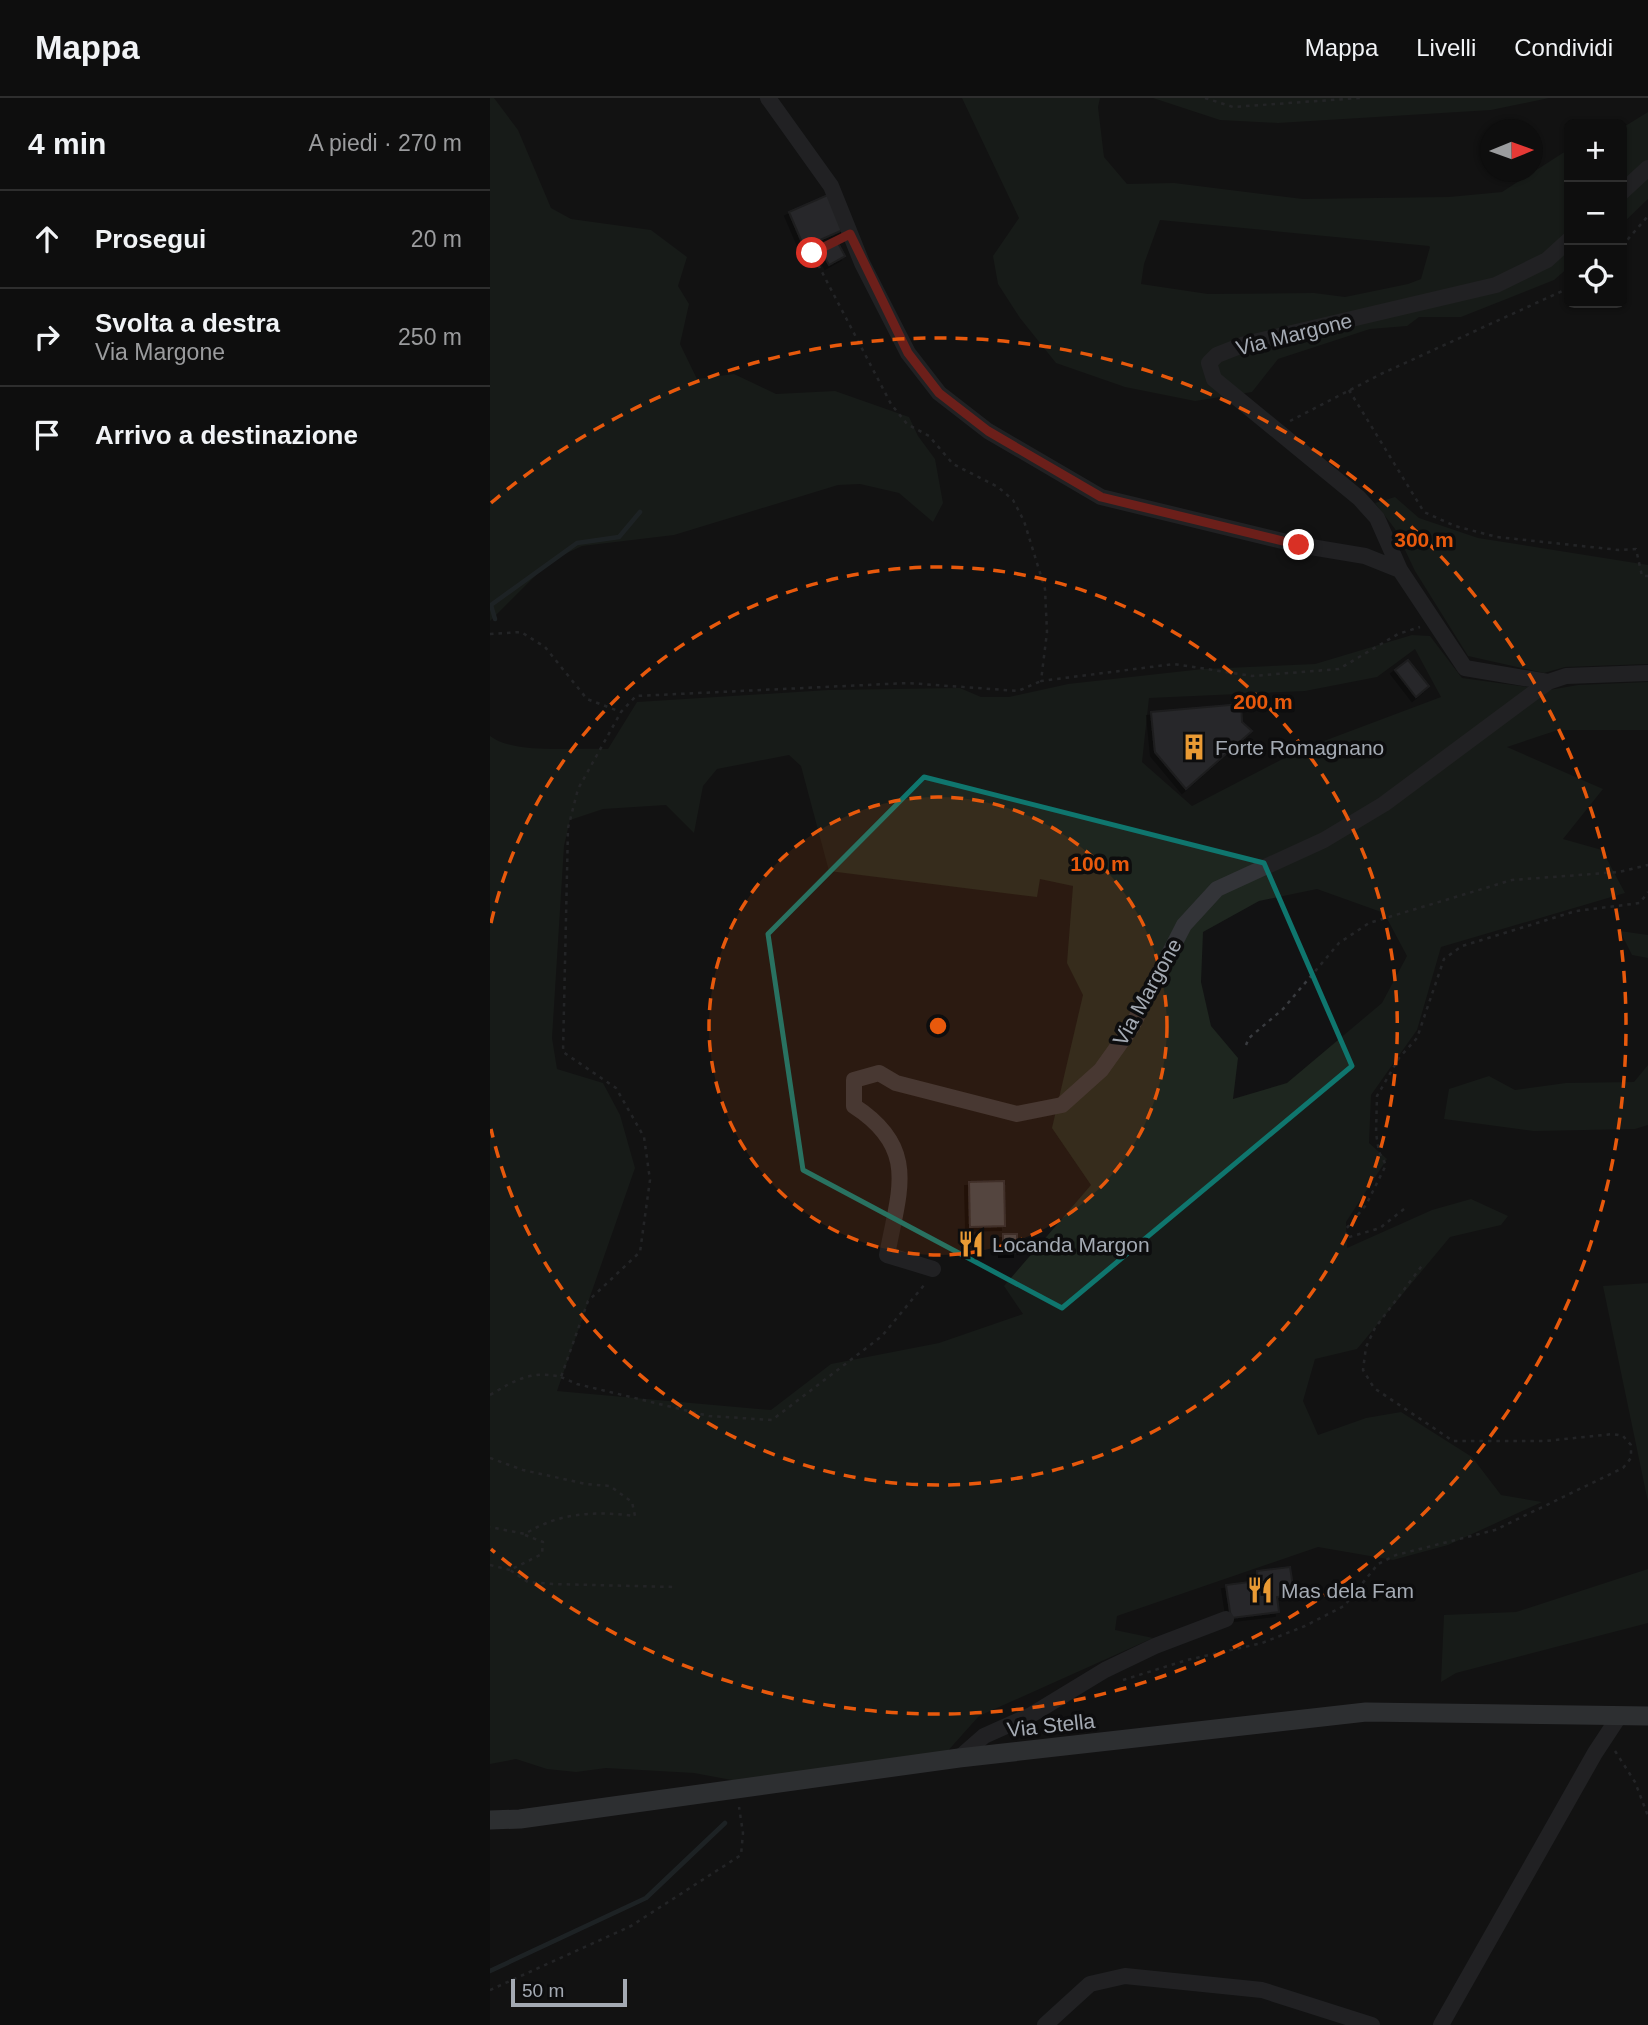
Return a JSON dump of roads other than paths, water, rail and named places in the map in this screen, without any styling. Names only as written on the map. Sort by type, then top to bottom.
[{"type":"main road","name":"Via Stella","points":[[490,1820],[520,1819],[959,1758],[1366,1712],[1648,1716]]},
{"type":"street","points":[[768,98],[831,186],[850,234],[908,353],[939,393],[988,431],[1101,497],[1299,545],[1365,556],[1400,570]]},
{"type":"street","points":[[1627,187],[1648,168]]},
{"type":"street","name":"Via Margone","points":[[1548,682],[1465,668],[1400,570],[1377,518],[1359,498],[1214,380],[1209,363],[1217,355],[1245,344],[1496,285],[1548,260],[1564,245]]},
{"type":"street","name":"Via Margone","points":[[933,1269],[887,1255],[901,1182],[899,1157],[877,1121],[854,1106],[854,1080],[879,1073],[896,1083],[1017,1114],[1062,1105],[1101,1069],[1116,1049],[1131,1028],[1184,925],[1217,889],[1324,840],[1384,804],[1548,682],[1566,676],[1648,673]]},
{"type":"street","points":[[959,1758],[984,1736],[1031,1715],[1105,1670],[1156,1646],[1226,1619]]},
{"type":"street","points":[[1441,2025],[1620,1715]]},
{"type":"street","points":[[1045,2025],[1090,1984],[1125,1976],[1262,1990],[1372,2025]]},
{"type":"waterway","points":[[495,619],[491,605],[577,543],[619,537],[640,512]]},
{"type":"waterway","points":[[490,1971],[646,1898],[725,1823]]},
{"type":"place","name":"Forte Romagnano","points":[[1194,747]]},
{"type":"place","name":"Locanda Margon","points":[[971,1244]]},
{"type":"place","name":"Mas dela Fam","points":[[1260,1590]]}]
